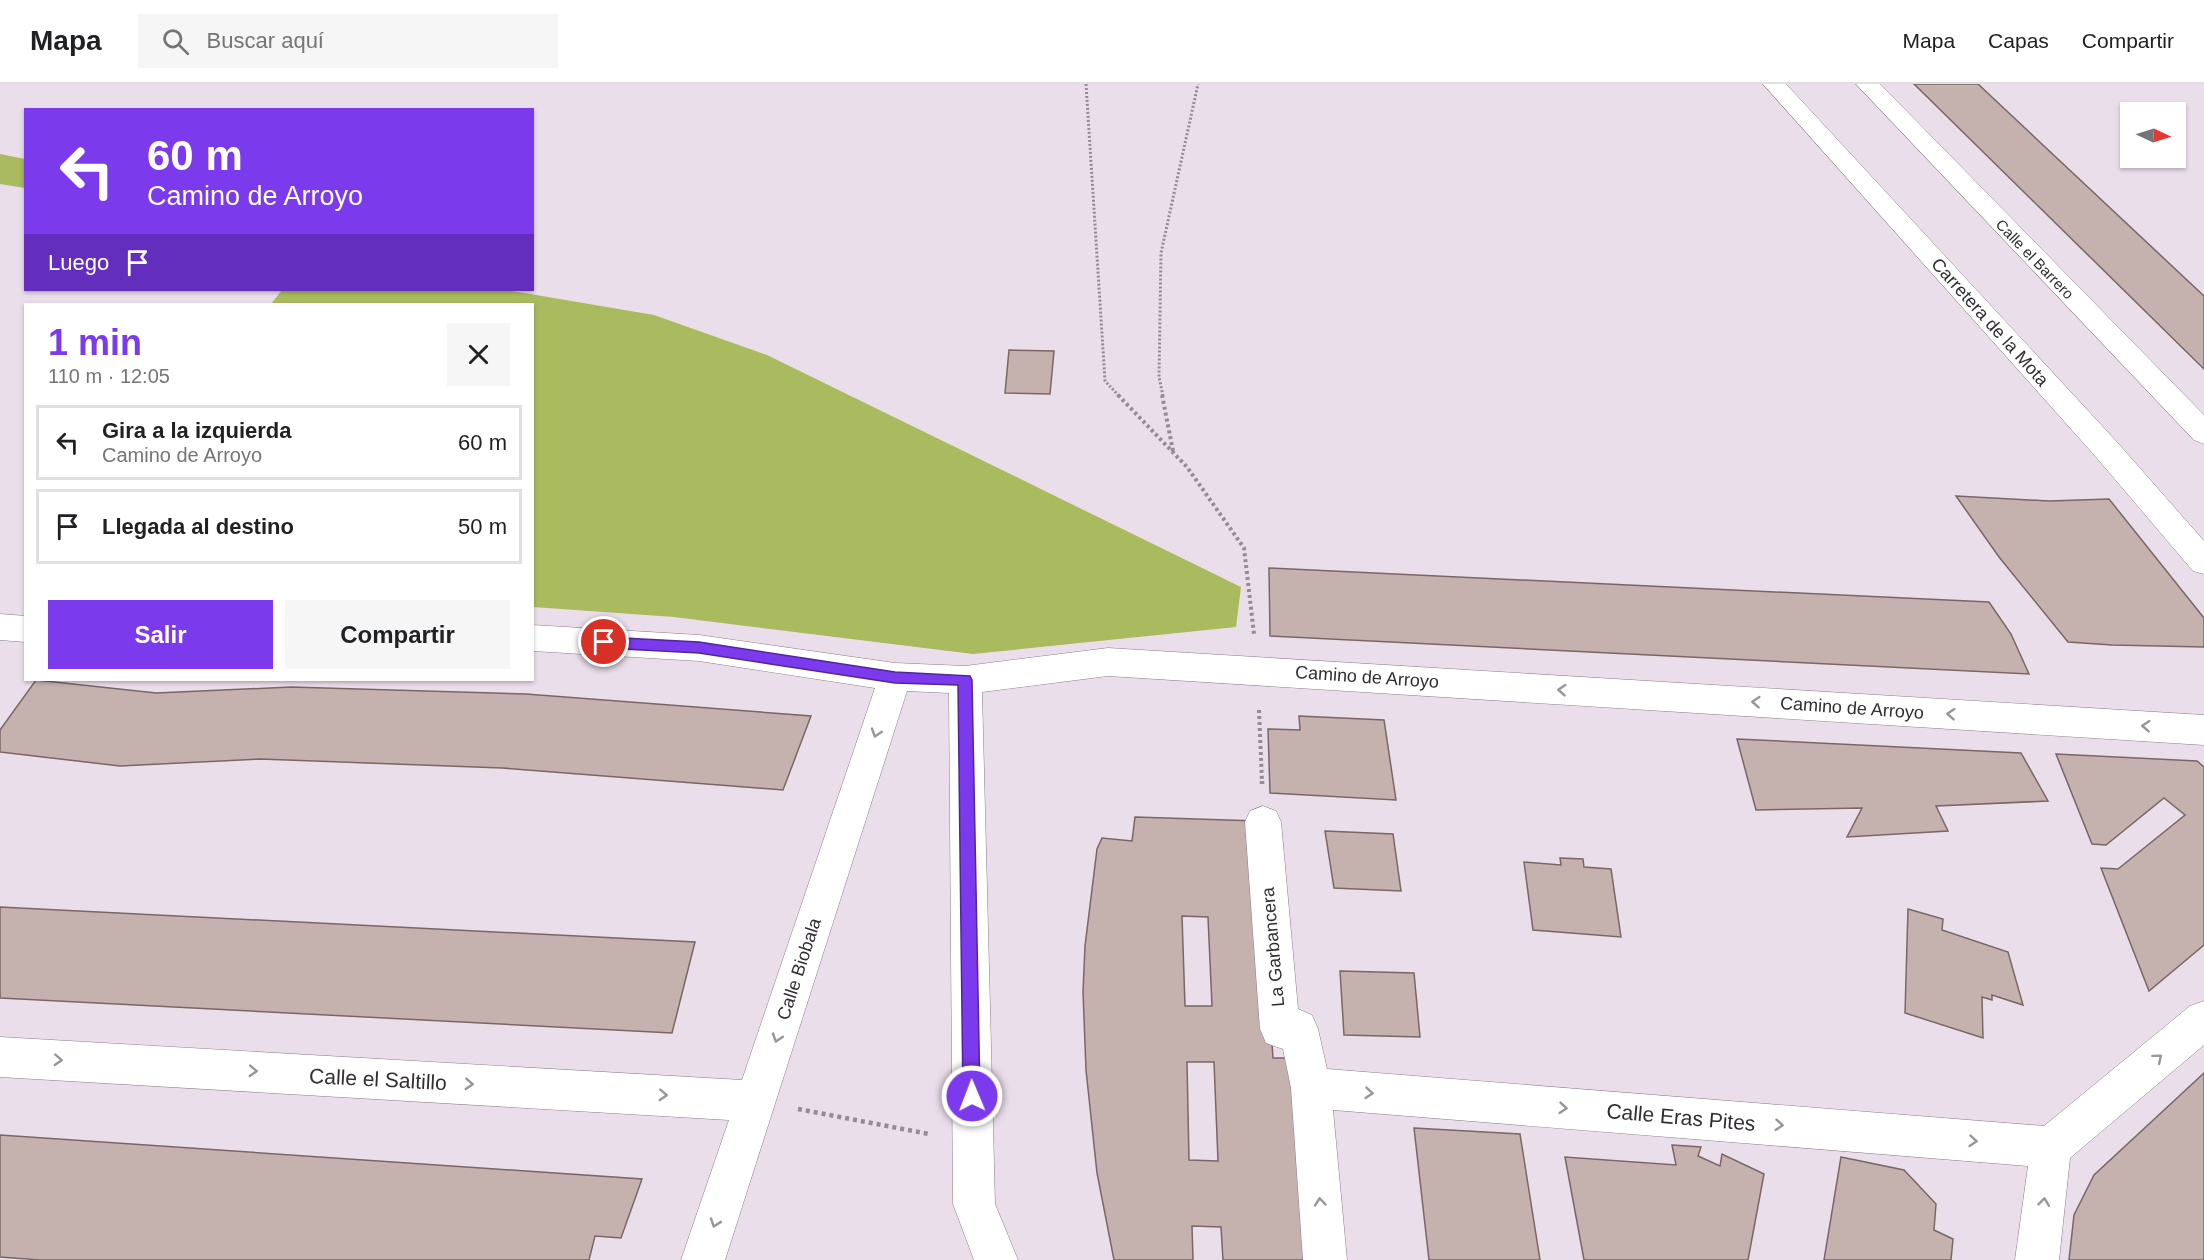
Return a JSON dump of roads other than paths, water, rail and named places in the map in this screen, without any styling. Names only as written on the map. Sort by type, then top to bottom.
[{"type":"street","name":"Carretera de la Mota","points":[[1774,84],[2106,449],[2204,562]]},
{"type":"street","name":"Calle el Barrero","points":[[1867,84],[2204,433]]},
{"type":"street","points":[[0,627],[24,629]]},
{"type":"street","name":"Camino de Arroyo","points":[[534,638],[699,648],[895,677],[965,680],[1108,662],[2204,730]]},
{"type":"street","name":"Calle Biobala","points":[[703,1260],[895,677]]},
{"type":"street","points":[[965,680],[974,1204],[996,1260]]},
{"type":"street","name":"La Garbancera","points":[[1263,822],[1280,1029],[1298,1029],[1311,1088]]},
{"type":"street","points":[[2037,1260],[2051,1147],[2204,1020]]},
{"type":"street","name":"Calle el Saltillo","points":[[0,1056],[756,1101]]},
{"type":"street","points":[[1311,1088],[1325,1260]]},
{"type":"street","name":"Calle Eras Pites","points":[[1311,1088],[2051,1147]]}]
